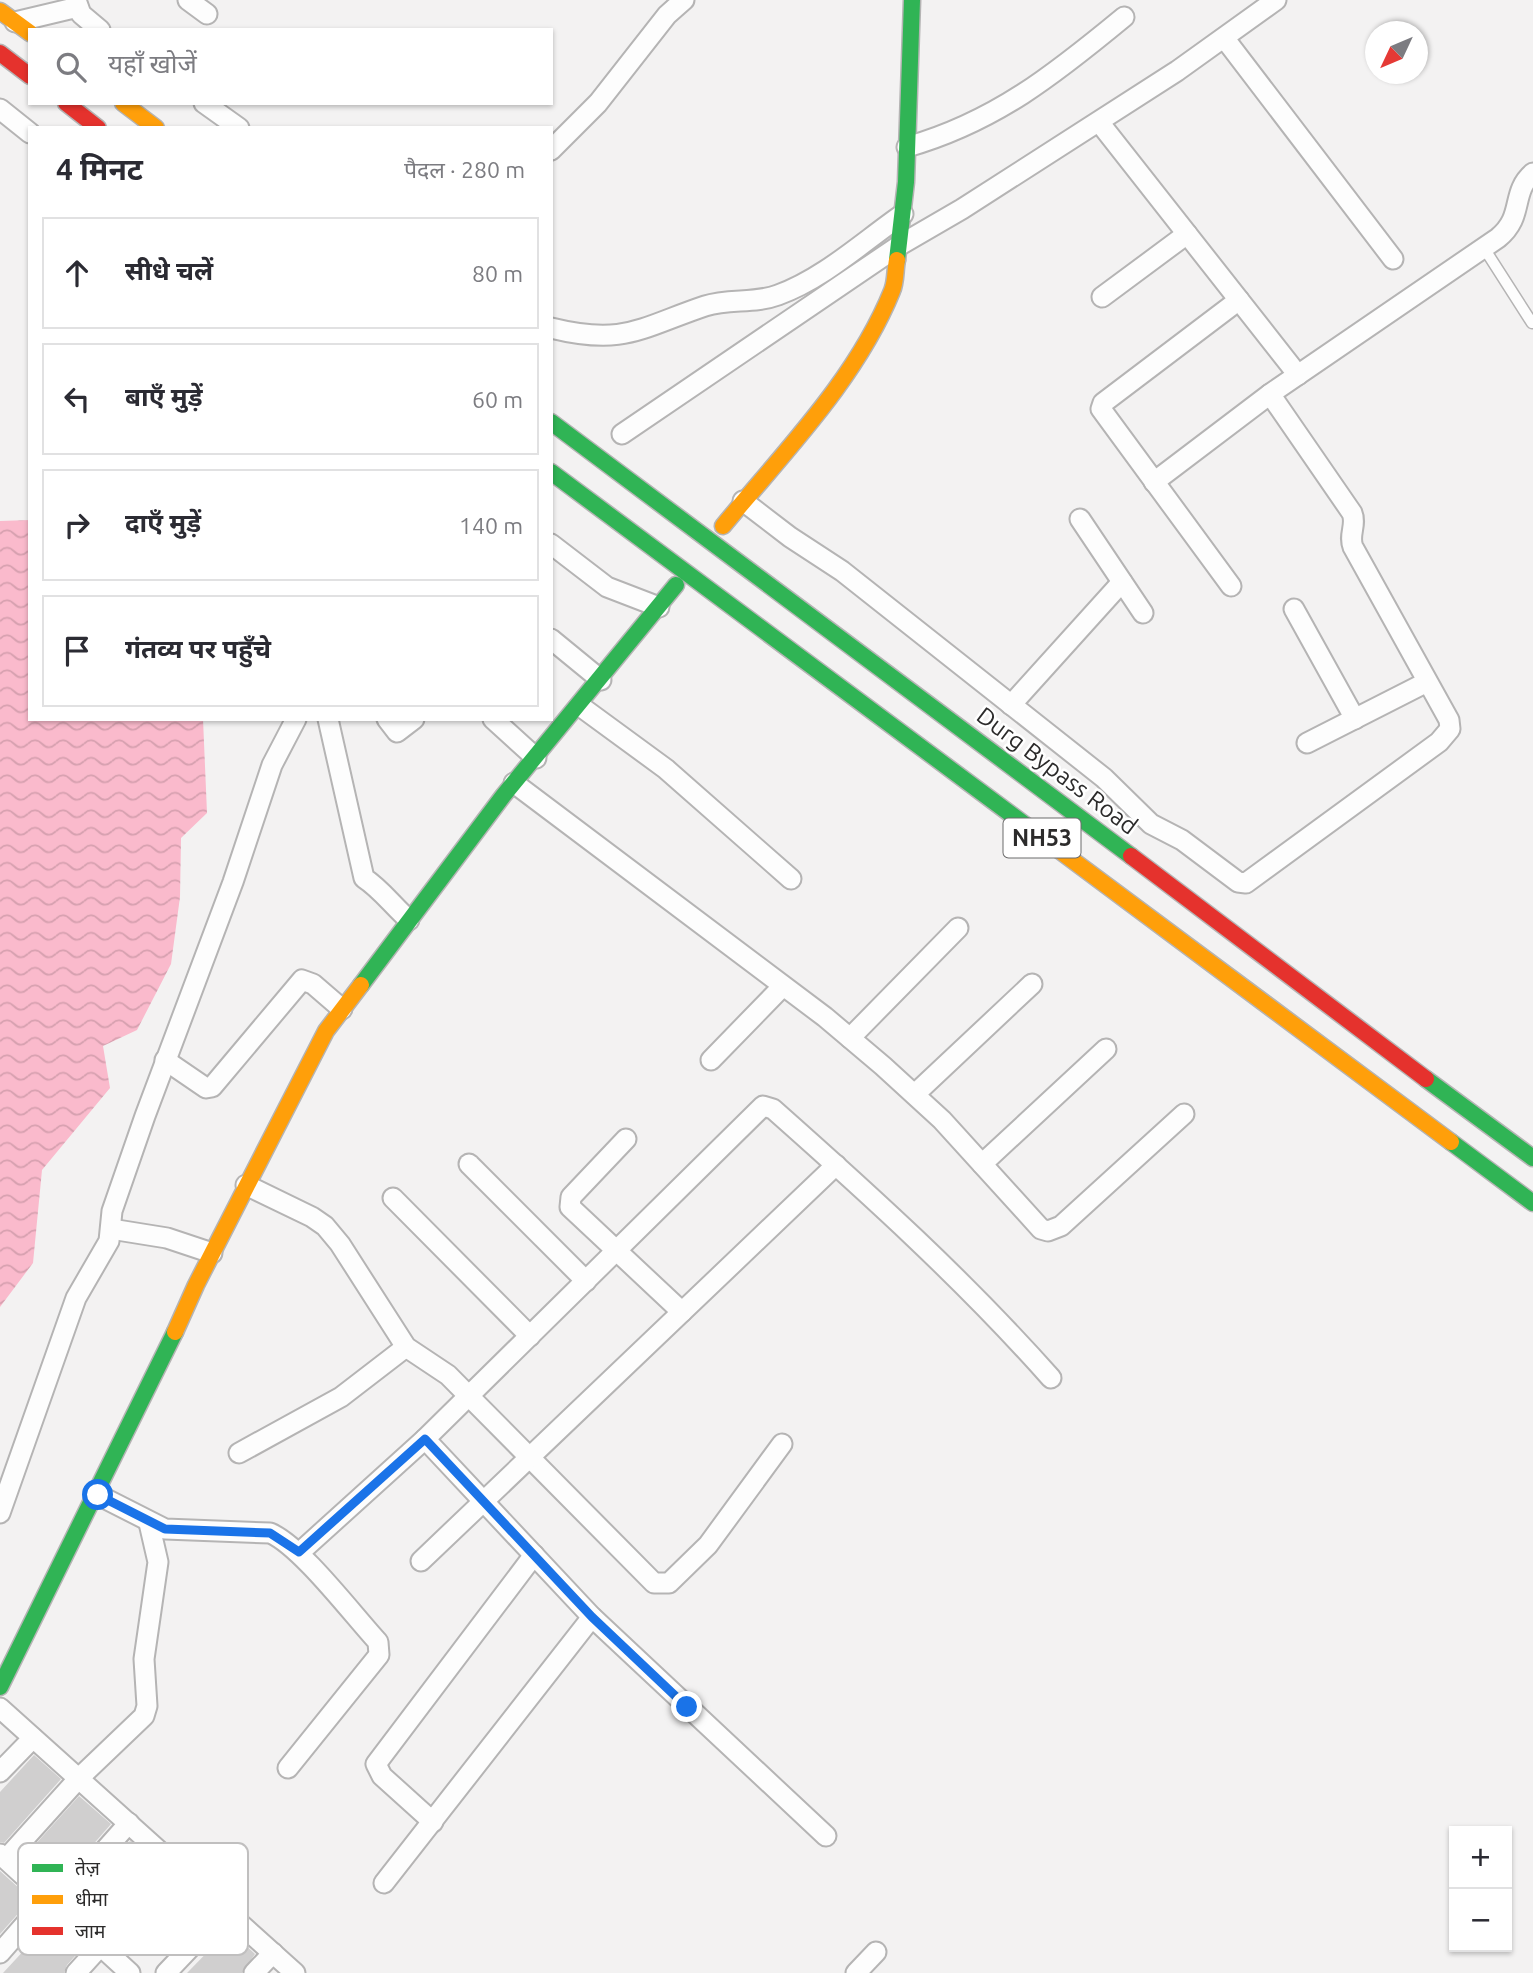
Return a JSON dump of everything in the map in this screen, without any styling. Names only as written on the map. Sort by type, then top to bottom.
[{"type":"main road","points":[[723,526],[826,400],[865,344],[893,289],[900,245],[907,147],[912,0]]},
{"type":"main road","points":[[0,53],[28,74]]},
{"type":"main road","points":[[69,105],[95,126]]},
{"type":"main road","points":[[126,105],[153,126]]},
{"type":"main road","name":"Durg Bypass Road","points":[[553,423],[994,751],[1326,1005],[1533,1158]]},
{"type":"main road","name":"NH53","points":[[553,473],[1533,1203]]},
{"type":"main road","points":[[0,1687],[98,1495],[212,1253],[326,1031],[514,783],[580,706],[676,585]]},
{"type":"street","points":[[188,0],[207,14]]},
{"type":"street","points":[[553,148],[598,103],[667,15],[684,0]]},
{"type":"street","points":[[622,434],[900,245],[1099,122],[1225,39],[1276,0]]},
{"type":"street","points":[[15,22],[77,4],[81,13],[98,28]]},
{"type":"street","points":[[907,147],[974,124],[1026,95],[1124,17]]},
{"type":"street","points":[[1225,39],[1393,259]]},
{"type":"street","points":[[207,105],[236,126]]},
{"type":"street","points":[[0,109],[28,131]]},
{"type":"street","points":[[1099,122],[1298,375]]},
{"type":"street","points":[[1154,482],[1270,394],[1510,228],[1516,218],[1521,189],[1533,173]]},
{"type":"street","points":[[553,328],[586,335],[618,337],[649,329],[709,305],[756,302],[781,294],[902,218]]},
{"type":"street","points":[[1102,298],[1187,234]]},
{"type":"street","points":[[1231,586],[1103,415],[1103,403],[1239,300]]},
{"type":"street","points":[[743,501],[790,537],[842,571],[1104,778],[1151,824],[1189,845],[1238,882],[1247,883],[1446,735],[1450,729],[1449,720],[1350,541],[1355,520],[1352,513],[1270,394]]},
{"type":"street","points":[[1080,519],[1143,613]]},
{"type":"street","points":[[553,546],[607,587],[659,607]]},
{"type":"street","points":[[1011,705],[1122,582]]},
{"type":"street","points":[[1294,609],[1355,719]]},
{"type":"street","points":[[553,641],[601,680]]},
{"type":"street","points":[[1307,743],[1427,682]]},
{"type":"street","points":[[580,706],[666,769],[791,879]]},
{"type":"street","points":[[0,1513],[76,1298],[105,1250],[118,1192],[165,1060],[237,872],[272,765],[295,721]]},
{"type":"street","points":[[328,721],[365,878],[375,883],[384,898],[409,920]]},
{"type":"street","points":[[389,721],[397,732],[411,721]]},
{"type":"street","points":[[495,721],[536,758]]},
{"type":"street","points":[[514,783],[850,1038],[915,1094],[1041,1229],[1055,1230],[1184,1114]]},
{"type":"street","points":[[850,1038],[958,928]]},
{"type":"street","points":[[165,1060],[206,1088],[212,1087],[302,980],[313,984],[342,1009]]},
{"type":"street","points":[[915,1094],[1032,984]]},
{"type":"street","points":[[711,1060],[783,986]]},
{"type":"street","points":[[982,1164],[1107,1049]]},
{"type":"street","points":[[299,1552],[425,1439],[763,1106],[773,1109],[942,1262],[998,1317],[1051,1378]]},
{"type":"street","points":[[626,1139],[569,1202],[574,1212],[682,1312]]},
{"type":"street","points":[[470,1164],[586,1281]]},
{"type":"street","points":[[421,1561],[836,1165]]},
{"type":"street","points":[[246,1185],[325,1226],[406,1347],[435,1365],[469,1396],[646,1578],[662,1586],[677,1578],[708,1545],[782,1444]]},
{"type":"street","points":[[393,1198],[530,1336]]},
{"type":"street","points":[[111,1229],[167,1238],[212,1253]]},
{"type":"street","points":[[239,1452],[341,1397],[406,1347]]},
{"type":"street","points":[[425,1439],[592,1617],[827,1836]]},
{"type":"street","points":[[98,1495],[149,1522],[177,1531],[270,1533],[299,1552],[378,1642],[380,1649],[288,1768]]},
{"type":"street","points":[[18,1870],[3,1857],[144,1716],[147,1706],[144,1659],[158,1562],[149,1522]]},
{"type":"street","points":[[433,1822],[382,1776],[376,1764],[534,1555]]},
{"type":"street","points":[[384,1883],[592,1617]]},
{"type":"street","points":[[0,1708],[151,1843]]},
{"type":"street","points":[[0,1772],[33,1738]]},
{"type":"street","points":[[109,1843],[129,1823]]},
{"type":"street","points":[[248,1930],[295,1973]]},
{"type":"street","points":[[0,1953],[18,1935]]},
{"type":"street","points":[[856,1973],[876,1952]]},
{"type":"street","points":[[254,1973],[273,1953]]},
{"type":"street","points":[[76,1973],[92,1955]]},
{"type":"street","points":[[110,1955],[130,1973]]},
{"type":"street","points":[[166,1973],[183,1955]]},
{"type":"lane","points":[[1484,248],[1532,323]]},
{"type":"water","points":[[28,520],[28,721],[203,721],[207,813],[181,838],[180,897],[171,964],[137,1030],[103,1046],[110,1088],[42,1170],[33,1263],[0,1307],[0,521]]},
{"type":"building","points":[[34,1755],[61,1779],[4,1843],[0,1842],[0,1792]]},
{"type":"building","points":[[79,1796],[111,1824],[94,1843],[37,1843]]},
{"type":"building","points":[[0,1871],[18,1887],[18,1914],[0,1934]]},
{"type":"building","points":[[248,1948],[255,1954],[242,1973],[187,1973],[205,1955],[248,1955]]},
{"type":"building","points":[[20,1955],[76,1955],[64,1973],[3,1973]]},
{"type":"traffic: fast","points":[[897,260],[906,182],[912,0]]},
{"type":"traffic: fast","points":[[553,423],[1131,856]]},
{"type":"traffic: fast","points":[[553,473],[1028,827]]},
{"type":"traffic: fast","points":[[361,985],[503,796],[676,585]]},
{"type":"traffic: fast","points":[[1426,1079],[1533,1158]]},
{"type":"traffic: fast","points":[[1451,1142],[1533,1203]]},
{"type":"traffic: fast","points":[[0,1687],[175,1332]]},
{"type":"traffic: slow","points":[[0,11],[28,32]]},
{"type":"traffic: slow","points":[[126,105],[153,126]]},
{"type":"traffic: slow","points":[[723,526],[817,414],[859,355],[892,291],[897,260]]},
{"type":"traffic: slow","points":[[1028,827],[1451,1142]]},
{"type":"traffic: slow","points":[[175,1332],[196,1285],[326,1031],[361,985]]},
{"type":"traffic: jam","points":[[0,53],[28,74]]},
{"type":"traffic: jam","points":[[69,105],[95,126]]},
{"type":"traffic: jam","points":[[1131,856],[1426,1079]]},
{"type":"route","points":[[98,1495],[165,1529],[270,1533],[281,1537],[299,1552],[425,1439],[592,1617],[687,1707]]}]
